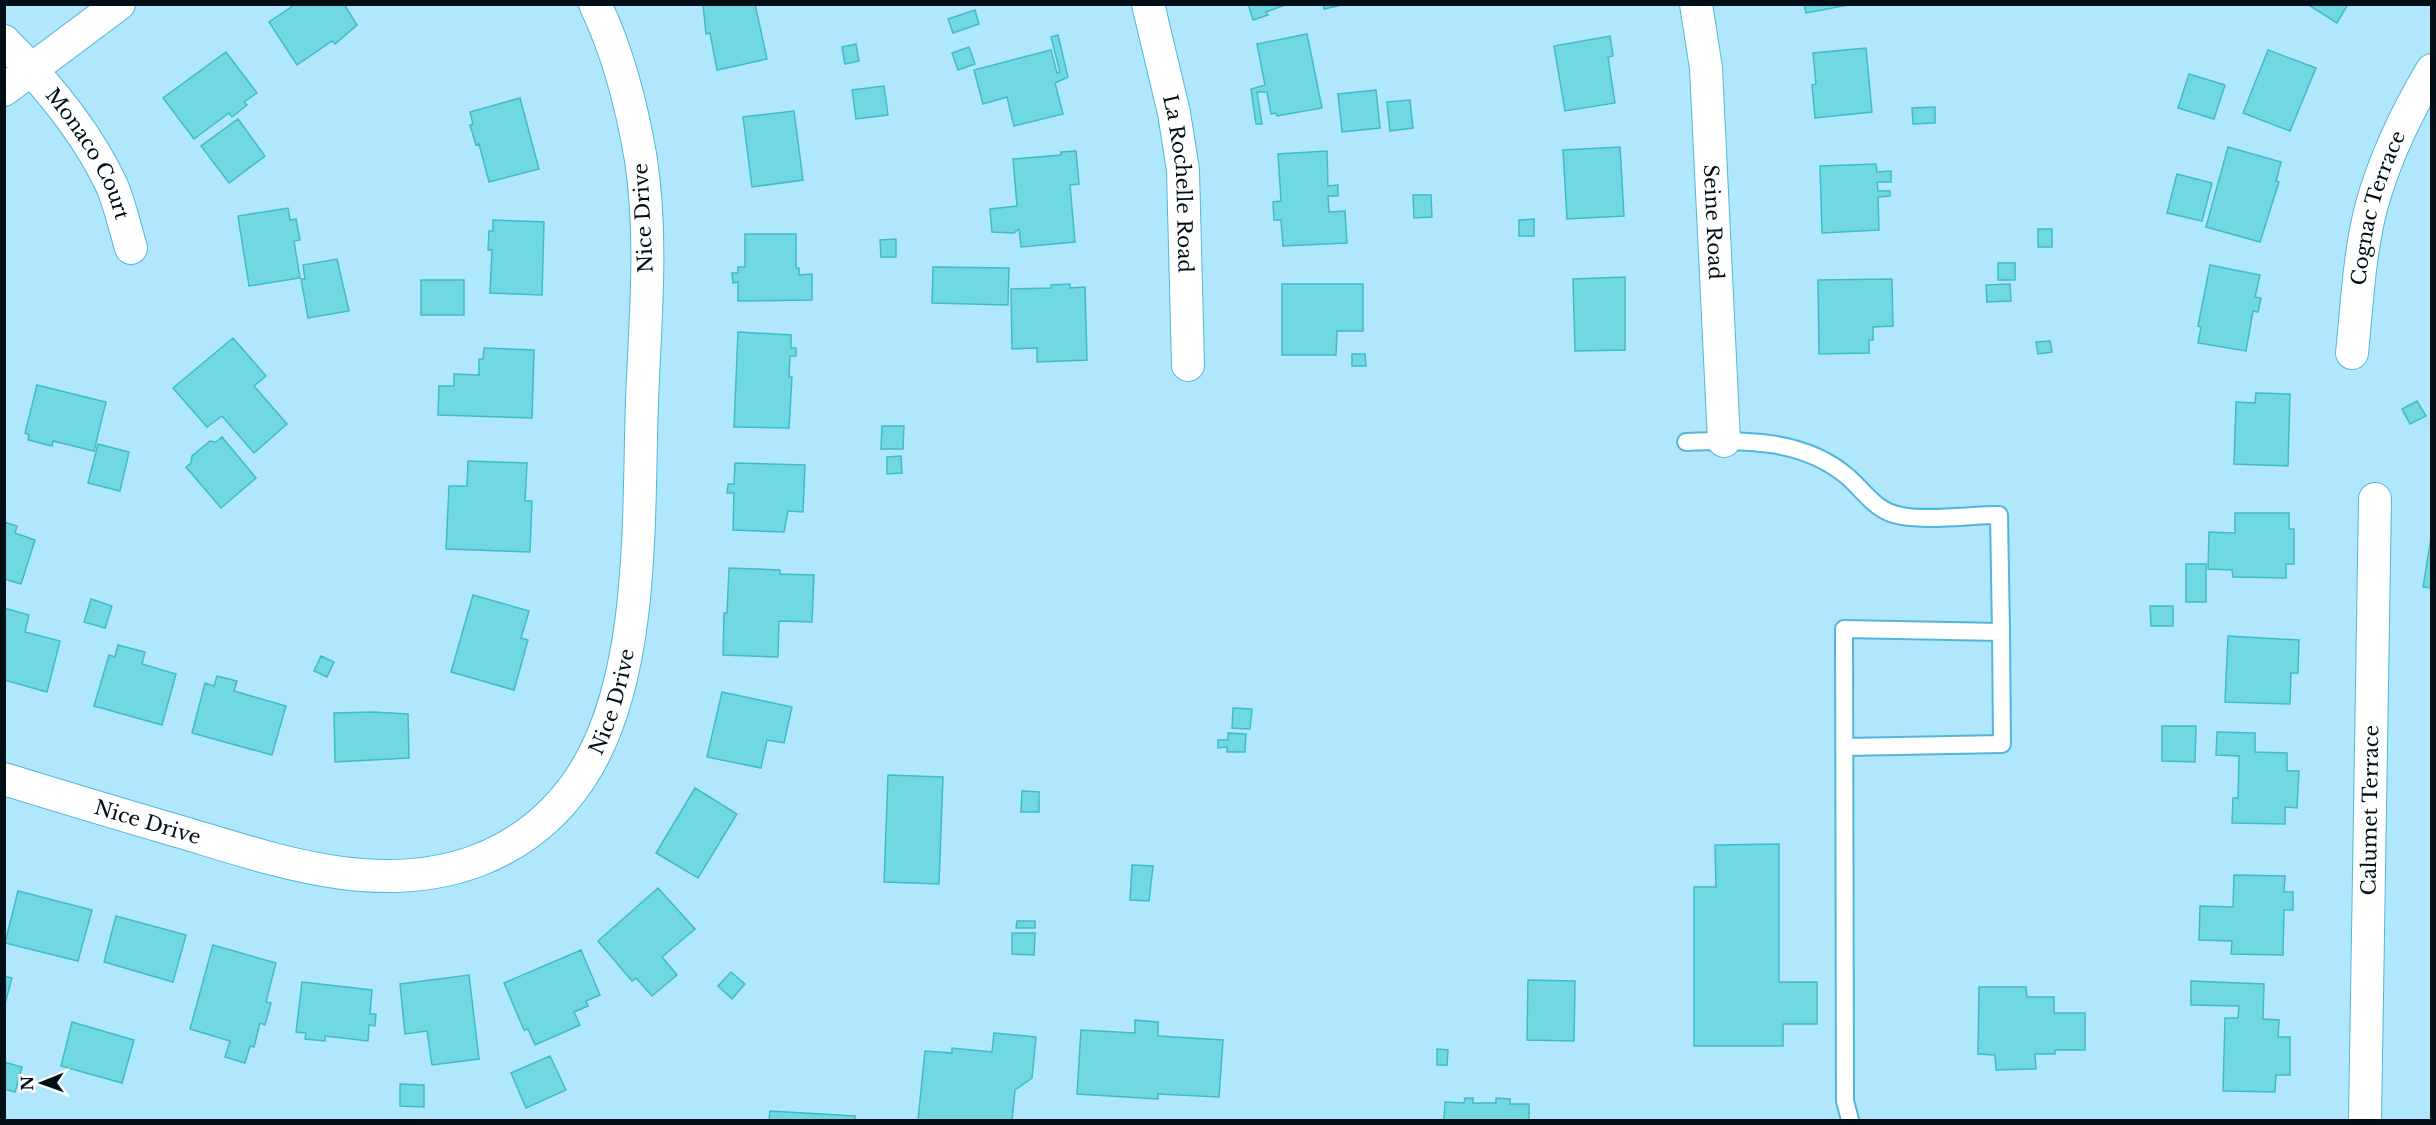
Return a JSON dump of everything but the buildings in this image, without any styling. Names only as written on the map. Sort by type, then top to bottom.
[{"type":"street","points":[[4,90],[119,4]]},
{"type":"street","name":"Nice Drive","points":[[4,779],[293,866],[347,875],[392,876],[439,871],[486,857],[512,845],[540,826],[567,797],[590,763],[605,727],[624,661],[634,585],[649,243],[641,162],[626,87],[607,30],[595,4]]},
{"type":"street","name":"La Rochelle Road","points":[[1148,4],[1174,113],[1183,170],[1188,365]]},
{"type":"street","name":"Seine Road","points":[[1696,4],[1706,68],[1724,441]]},
{"type":"street","name":"Monaco Court","points":[[4,41],[32,69],[83,134],[112,187],[131,248]]},
{"type":"street","name":"Cognac Terrace","points":[[2352,353],[2361,267],[2372,208],[2415,98],[2432,70]]},
{"type":"street","name":"Calumet Terrace","points":[[2365,1120],[2375,499]]},
{"type":"lane","points":[[1686,442],[1747,440],[1814,455],[1848,477],[1871,504],[1901,516],[1999,515],[2002,744],[1845,747]]},
{"type":"lane","points":[[1850,1120],[1845,1101],[1844,629],[2001,632]]}]
